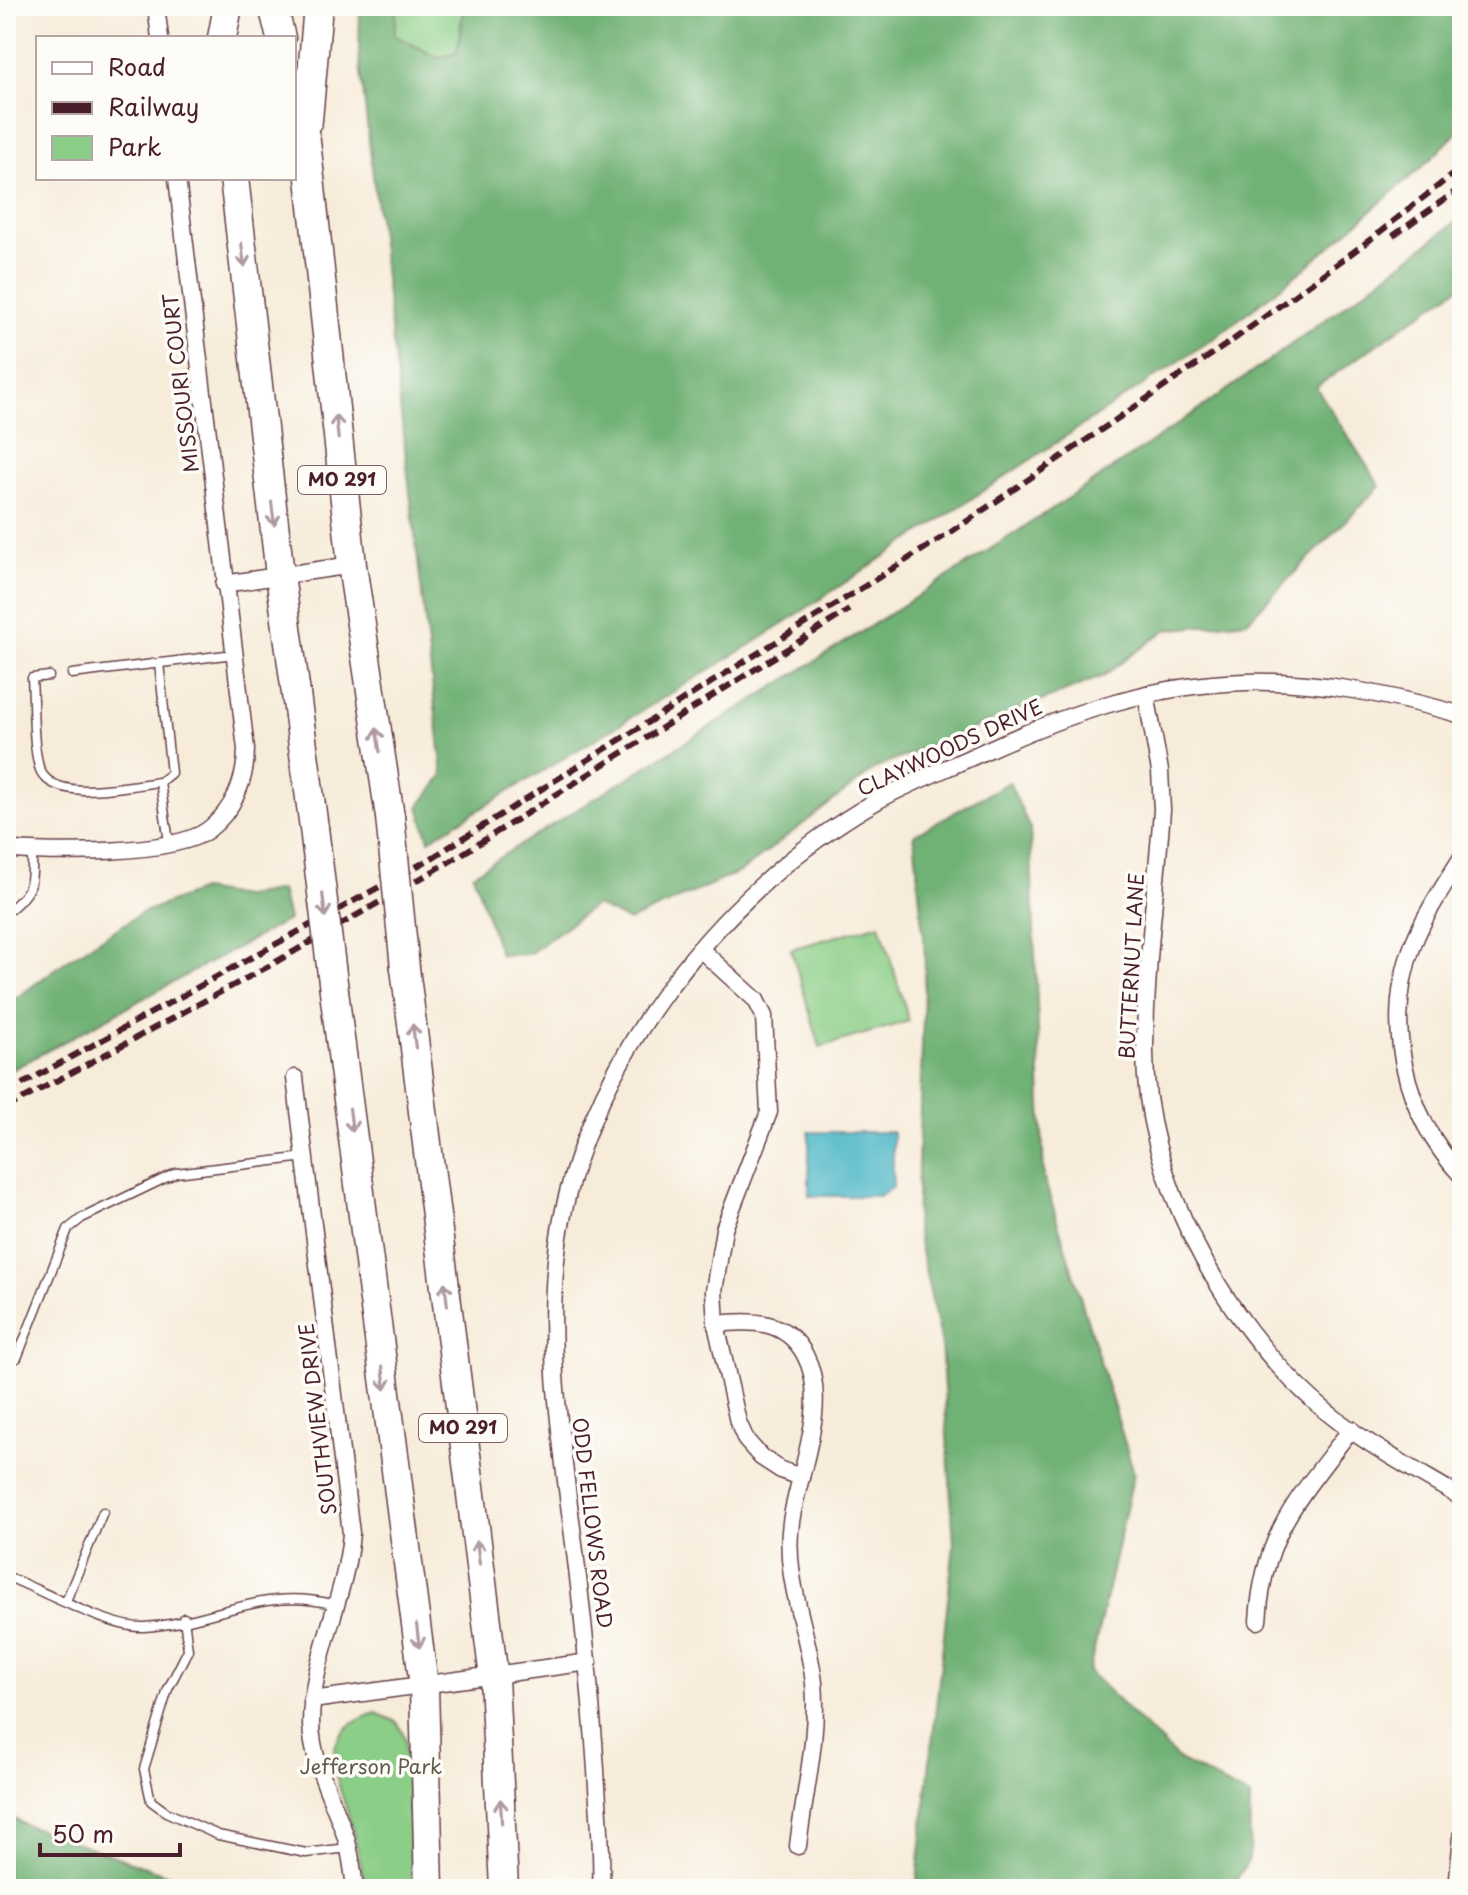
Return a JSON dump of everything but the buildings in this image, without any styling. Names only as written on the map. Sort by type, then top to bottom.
[{"type":"highway","points":[[213,6],[220,36]]},
{"type":"highway","points":[[220,36],[228,6]]},
{"type":"highway","points":[[273,6],[280,36]]},
{"type":"highway","points":[[306,141],[318,6]]},
{"type":"highway","name":"MO 291","points":[[296,100],[306,141],[352,565],[390,817],[405,968],[494,1678],[504,1889]]},
{"type":"highway","name":"MO 291","points":[[234,180],[280,575],[424,1686],[429,1889]]},
{"type":"street","points":[[156,6],[160,36]]},
{"type":"street","name":"MISSOURI COURT","points":[[6,849],[81,854],[169,842],[206,832],[235,800],[241,783],[246,749],[177,180]]},
{"type":"street","points":[[224,584],[352,565]]},
{"type":"street","name":"CLAYWOODS DRIVE","points":[[578,1164],[597,1112],[629,1049],[668,989],[700,949],[762,885],[817,840],[876,801],[1071,714],[1146,694],[1246,682],[1330,685],[1406,699],[1462,715]]},
{"type":"street","name":"BUTTERNUT LANE","points":[[1146,694],[1160,771],[1162,810],[1145,1053],[1150,1105],[1164,1164],[1181,1213],[1208,1268],[1240,1319],[1279,1366],[1351,1429],[1462,1498]]},
{"type":"street","points":[[1462,857],[1413,944],[1400,1000],[1399,1031],[1408,1084],[1418,1113],[1447,1160],[1462,1176]]},
{"type":"street","points":[[700,949],[756,1000],[764,1016],[769,1112],[724,1229],[714,1291],[716,1324],[738,1422],[746,1440],[761,1457],[781,1470],[801,1477]]},
{"type":"street","name":"SOUTHVIEW DRIVE","points":[[295,1078],[351,1504],[350,1553],[317,1667],[312,1700],[315,1752],[348,1848],[355,1889]]},
{"type":"street","name":"ODD FELLOWS ROAD","points":[[578,1164],[556,1254],[551,1329],[557,1412],[589,1662],[601,1889]]},
{"type":"street","points":[[716,1324],[749,1320],[766,1323],[794,1339],[806,1356],[811,1372],[813,1408],[789,1544],[791,1571],[814,1682],[815,1710],[798,1846]]},
{"type":"street","points":[[1258,1621],[1263,1575],[1281,1524],[1351,1429]]},
{"type":"street","points":[[312,1700],[494,1678],[589,1662]]},
{"type":"street","points":[[1457,1889],[1462,1836]]},
{"type":"lane","points":[[72,674],[234,654]]},
{"type":"lane","points":[[49,676],[32,678],[39,769],[52,785],[67,791],[160,782],[171,773],[159,663]]},
{"type":"lane","points":[[160,782],[169,842]]},
{"type":"lane","points":[[6,913],[25,898],[33,882],[32,852]]},
{"type":"lane","points":[[17,1358],[68,1229],[82,1218],[176,1173],[306,1157]]},
{"type":"lane","points":[[66,1601],[103,1512]]},
{"type":"lane","points":[[6,1576],[131,1626],[274,1598],[316,1600],[337,1605]]},
{"type":"lane","points":[[184,1618],[188,1650],[168,1689],[144,1769],[151,1801],[166,1812],[218,1835],[306,1853],[348,1848]]},
{"type":"green space","points":[[360,6],[397,6],[394,35],[438,58],[457,53],[464,6],[1462,6],[1462,127],[1432,158],[1304,269],[1217,336],[757,641],[429,840],[419,807],[443,775],[359,55]]},
{"type":"green space","points":[[397,6],[464,6],[457,53],[438,58],[394,35]]},
{"type":"green space","points":[[1462,217],[1462,285],[1316,387],[1380,486],[1247,621],[1166,630],[1103,676],[876,768],[742,871],[629,921],[595,905],[529,954],[500,955],[473,874],[851,638],[1101,477],[1344,306]]},
{"type":"green space","points":[[1009,782],[1030,829],[1044,1178],[1134,1473],[1089,1672],[1179,1760],[1250,1797],[1249,1860],[1230,1889],[916,1889],[954,1544],[941,1343],[916,1228],[925,956],[914,835]]},
{"type":"green space","points":[[201,890],[243,897],[281,890],[288,920],[6,1073],[6,1006],[66,961],[142,913]]},
{"type":"green space","points":[[880,924],[909,1021],[820,1047],[791,949]]},
{"type":"green space","name":"Jefferson Park","points":[[376,1713],[397,1722],[405,1738],[413,1889],[366,1889],[336,1772],[336,1744],[343,1732],[356,1721]]},
{"type":"green space","points":[[6,1815],[24,1824],[207,1889],[6,1889]]},
{"type":"water","points":[[809,1132],[893,1132],[893,1187],[879,1196],[809,1196]]},
{"type":"railway","points":[[6,1093],[430,859],[951,532],[1233,340],[1371,239],[1462,167]]},
{"type":"railway","points":[[1393,236],[1462,187]]},
{"type":"railway","points":[[6,1108],[269,966],[454,859],[849,610]]}]
